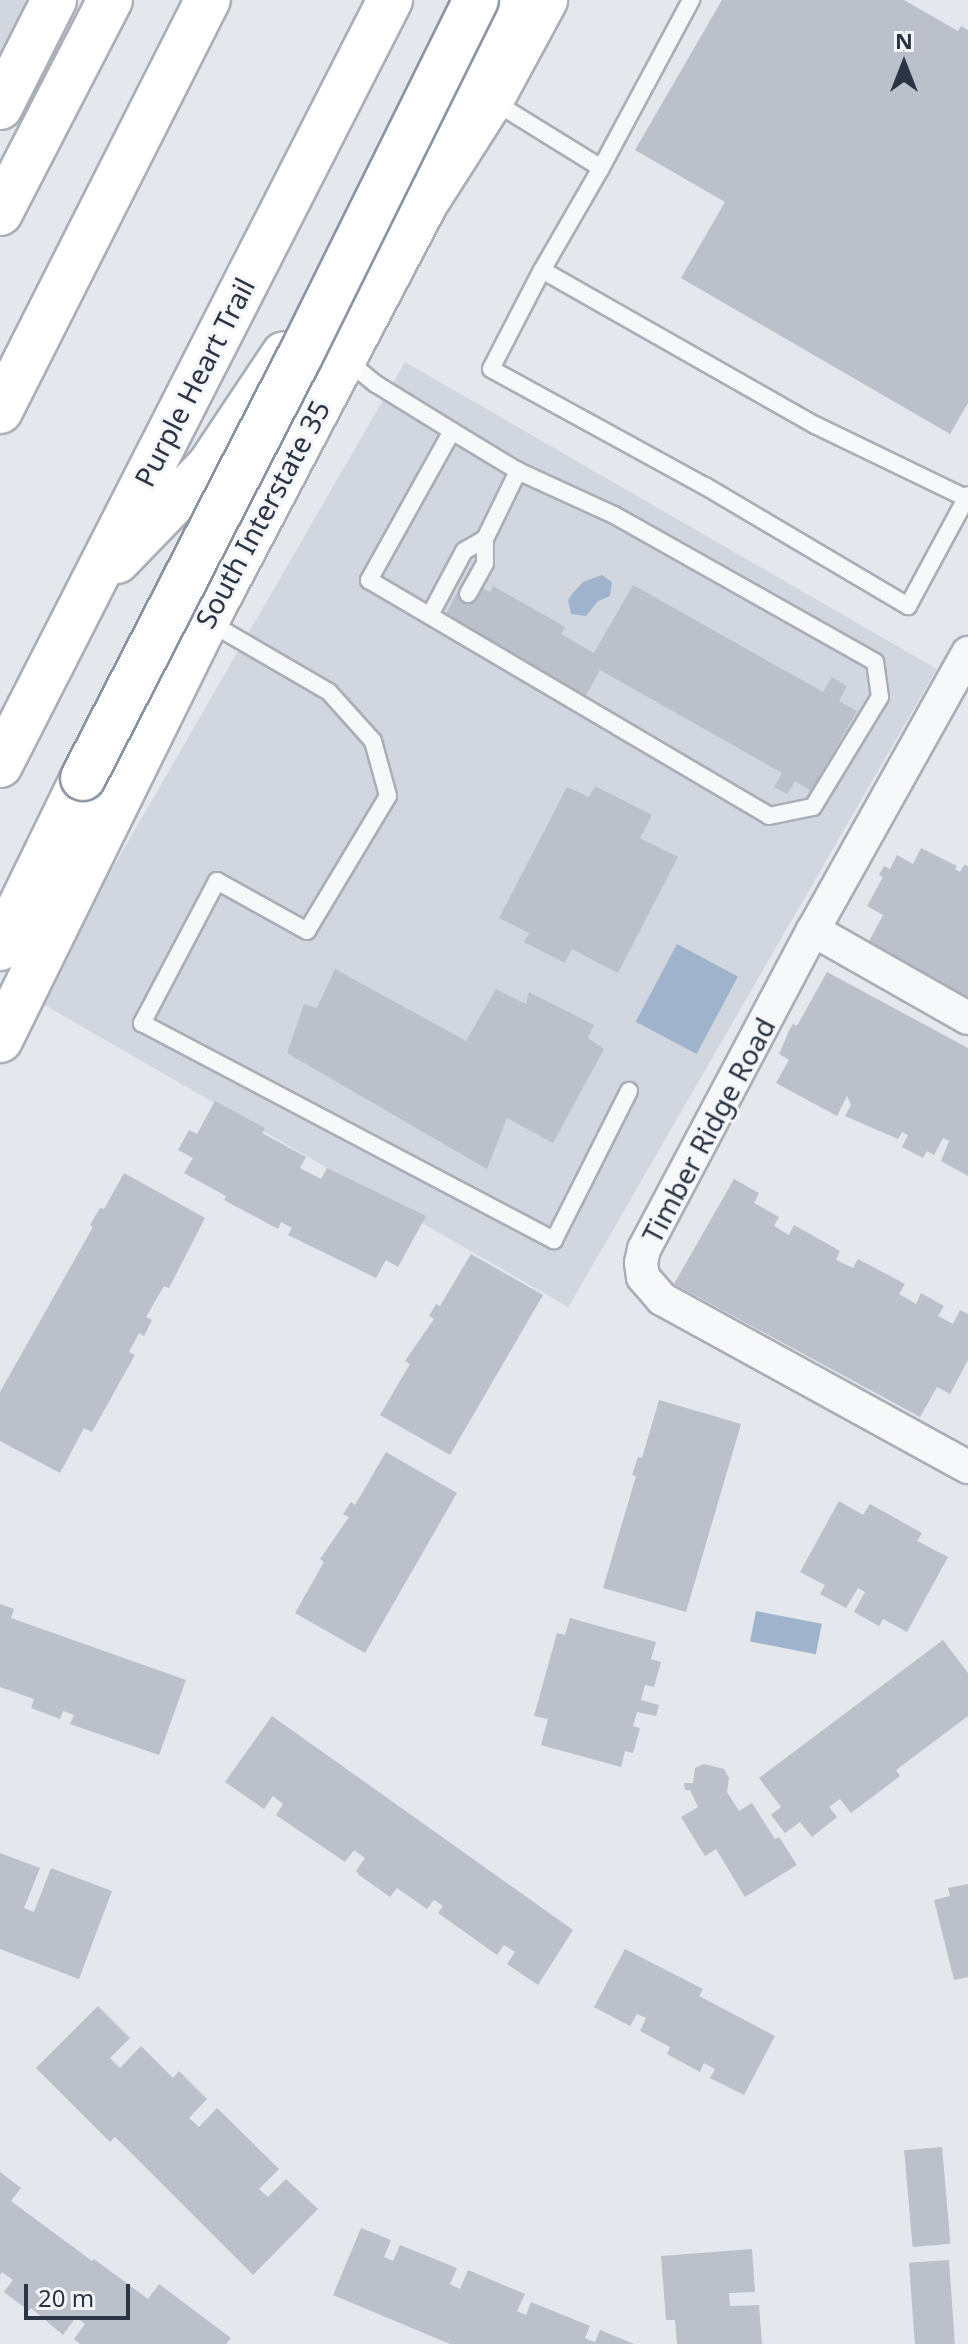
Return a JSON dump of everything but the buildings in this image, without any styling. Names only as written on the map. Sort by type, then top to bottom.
[{"type":"main road","points":[[0,107],[54,0]]},
{"type":"main road","points":[[0,213],[110,0]]},
{"type":"main road","points":[[0,411],[208,0]]},
{"type":"main road","name":"Purple Heart Trail","points":[[0,765],[390,0]]},
{"type":"main road","points":[[0,948],[476,0]]},
{"type":"main road","points":[[85,594],[210,465],[448,106],[509,0]]},
{"type":"main road","name":"South Interstate 35","points":[[0,1040],[206,621],[428,199],[491,100],[545,0]]},
{"type":"street","name":"Timber Ridge Road","points":[[968,653],[813,930],[644,1249],[641,1263],[643,1277],[662,1299],[968,1467]]},
{"type":"street","points":[[813,930],[968,1018]]},
{"type":"lane","points":[[542,270],[815,425],[967,496],[908,606],[705,486],[519,388],[491,369],[542,270],[691,0]]},
{"type":"lane","points":[[491,100],[601,168]]},
{"type":"lane","points":[[344,358],[376,384],[518,471],[614,515],[875,662],[880,697],[813,807],[769,816],[452,625],[369,580],[452,431]]},
{"type":"lane","points":[[468,594],[485,563],[485,539],[518,471]]},
{"type":"lane","points":[[430,615],[464,551],[485,539]]},
{"type":"lane","points":[[206,621],[329,692],[373,741],[388,796],[307,931],[217,881],[142,1023],[554,1240],[629,1091]]},
{"type":"shaded area","points":[[0,0],[23,0],[34,6],[0,66]]},
{"type":"shaded area","points":[[405,362],[937,669],[568,1307],[37,1000]]},
{"type":"water","points":[[602,575],[612,582],[610,596],[598,601],[586,616],[571,614],[568,600],[572,594],[583,582]]},
{"type":"water","points":[[677,944],[738,976],[697,1054],[636,1022]]},
{"type":"water","points":[[756,1611],[822,1624],[816,1654],[750,1641]]}]
